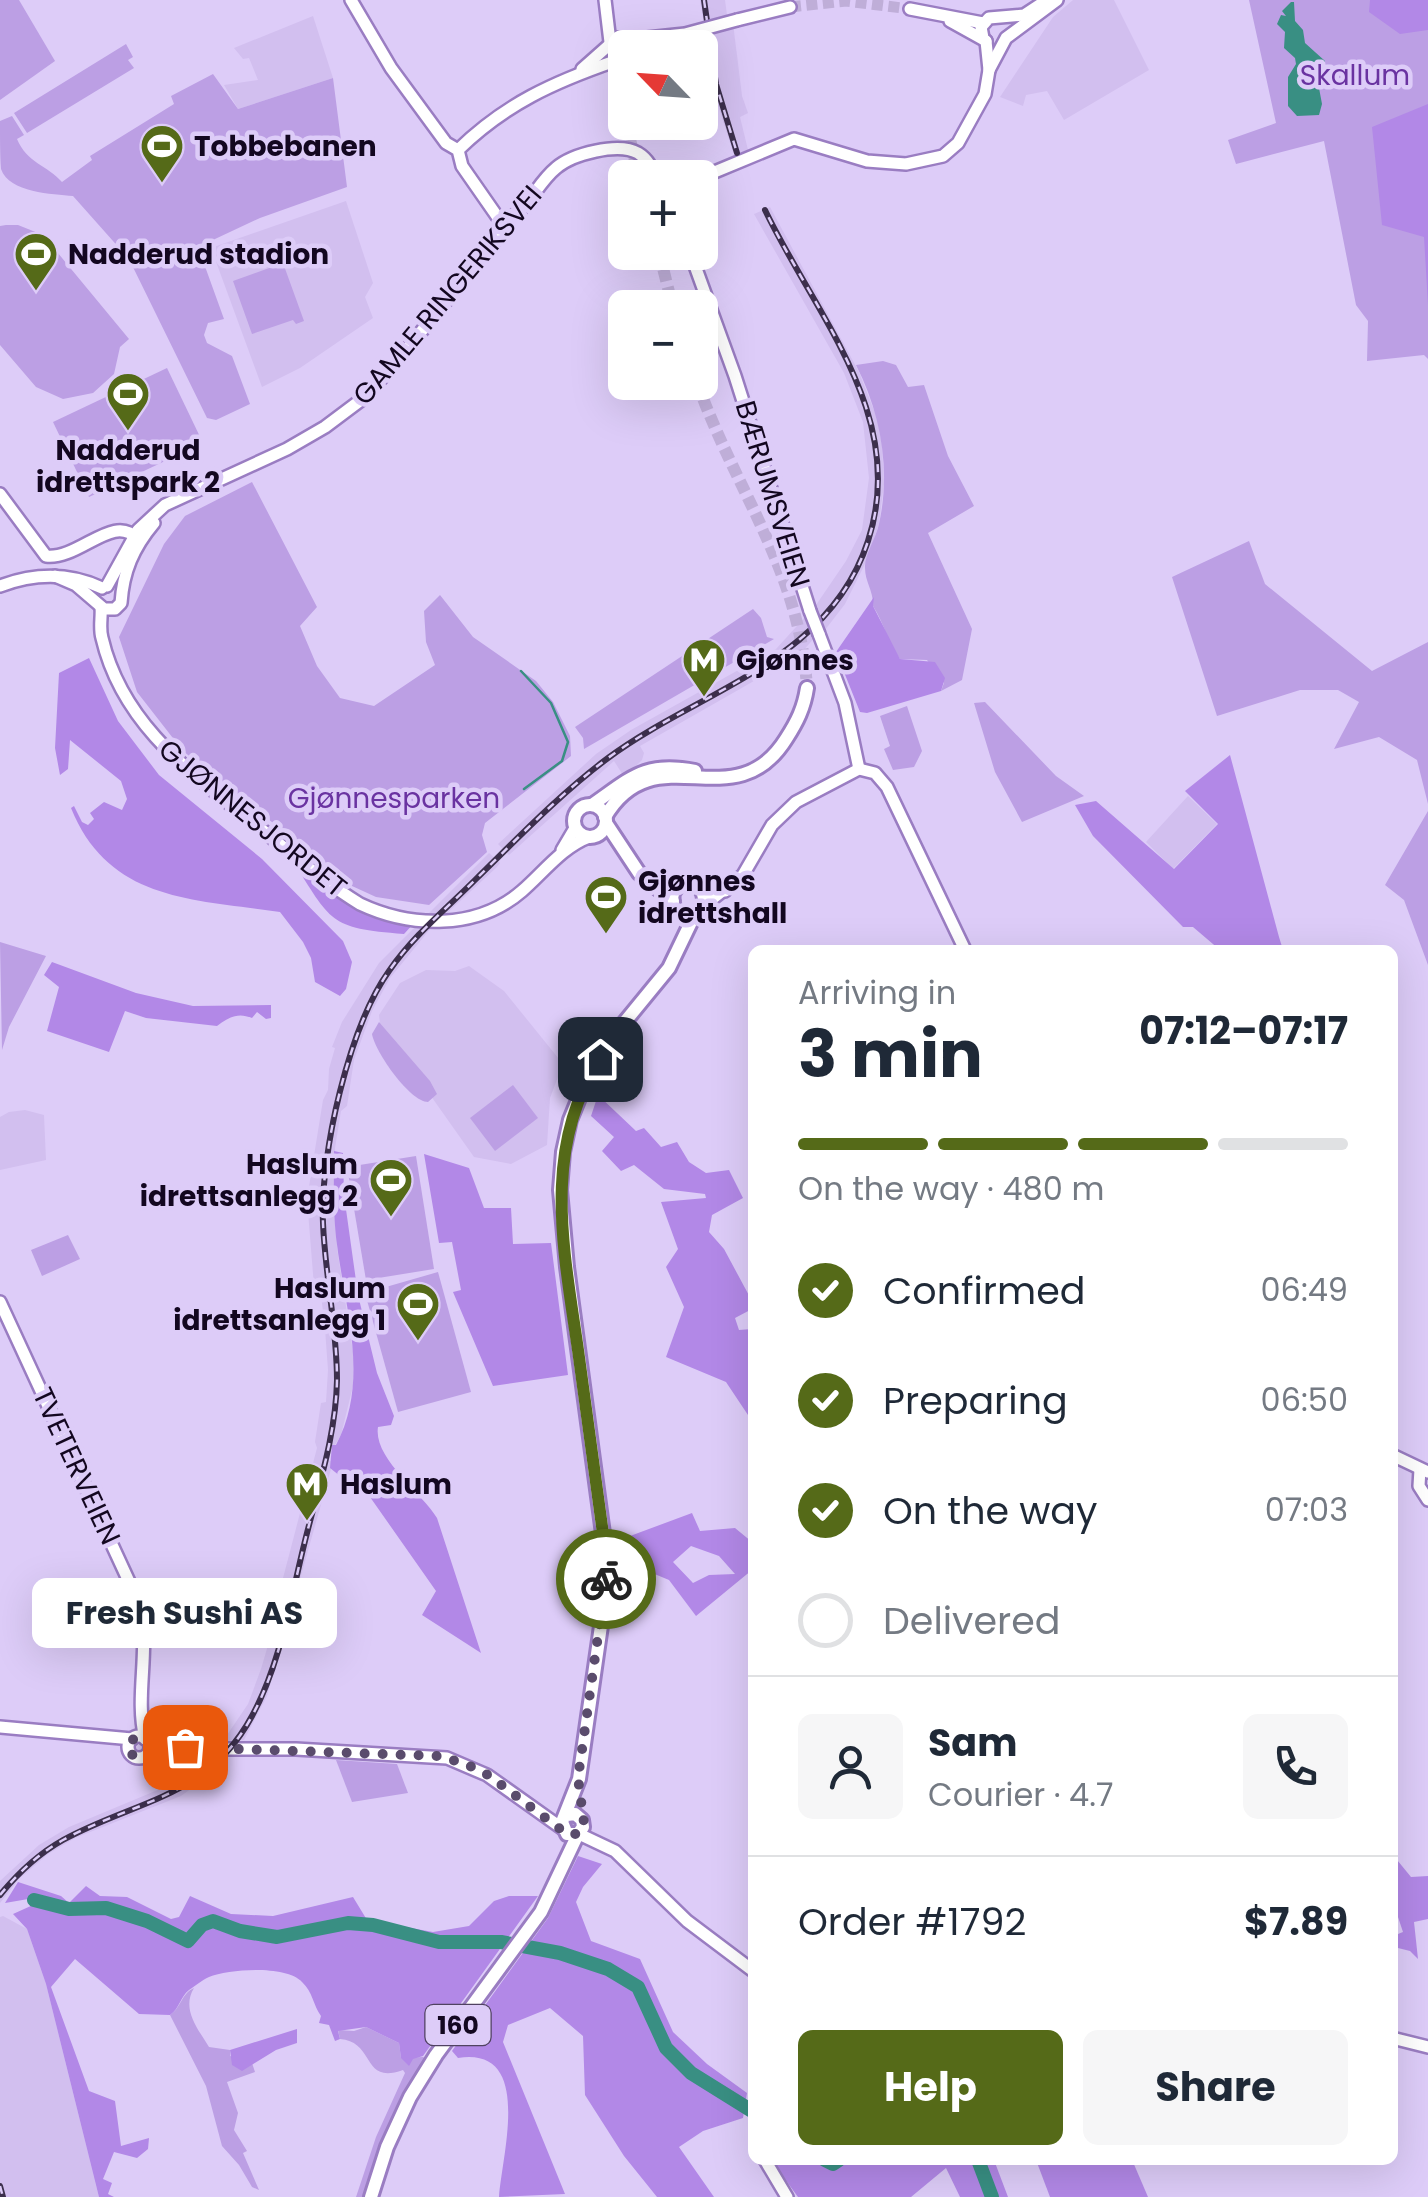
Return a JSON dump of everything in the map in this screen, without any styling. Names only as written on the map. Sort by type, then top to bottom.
[{"type":"main road","points":[[351,0],[404,87],[446,142],[458,150],[462,166],[502,222]]},
{"type":"main road","points":[[910,9],[984,23],[992,18],[1024,15],[1047,0]]},
{"type":"main road","points":[[942,17],[994,44],[1058,0]]},
{"type":"main road","points":[[607,5],[621,30]]},
{"type":"main road","points":[[607,5],[608,30]]},
{"type":"main road","points":[[700,30],[790,7]]},
{"type":"main road","points":[[718,171],[794,138],[866,161],[906,164],[944,156],[958,142],[985,94],[989,70],[1008,28],[999,18]]},
{"type":"main road","points":[[984,23],[989,70]]},
{"type":"main road","points":[[579,71],[608,45]]},
{"type":"main road","points":[[458,150],[536,92],[579,71],[608,64]]},
{"type":"main road","name":"GAMLE RINGERIKSVEI","points":[[102,595],[135,540],[178,501],[287,449],[361,400],[496,240],[502,222],[518,214],[557,166],[576,158],[626,149],[647,160]]},
{"type":"main road","name":"BÆRUMSVEIEN","points":[[697,270],[734,372],[810,611],[845,703],[855,770]]},
{"type":"main road","points":[[0,494],[46,556],[73,552],[110,530],[122,528],[135,540]]},
{"type":"main road","name":"GAMLE RINGERIKSVEI","points":[[115,609],[121,603],[120,591],[135,540]]},
{"type":"main road","points":[[0,586],[55,576],[102,595],[115,609],[105,647]]},
{"type":"main road","points":[[102,595],[120,591]]},
{"type":"main road","name":"GJØNNESJORDET","points":[[102,595],[101,632],[123,695],[163,748],[360,904],[406,918],[466,919],[503,905],[578,841],[591,837]]},
{"type":"main road","points":[[591,837],[622,796],[652,779],[730,778],[748,774],[770,760],[800,715],[807,688]]},
{"type":"main road","points":[[621,850],[608,840],[575,828],[579,808],[592,806],[626,780],[649,769],[678,766],[716,777]]},
{"type":"main road","points":[[699,910],[743,875],[772,825],[796,802],[855,770],[876,773],[887,787],[963,945]]},
{"type":"main road","points":[[592,806],[601,810],[621,850],[639,874],[676,900],[699,910]]},
{"type":"main road","name":"GJØNNESJORDET","points":[[553,862],[575,828]]},
{"type":"main road","points":[[676,900],[690,884],[725,891]]},
{"type":"main road","points":[[699,910],[704,898],[700,888]]},
{"type":"main road","points":[[676,900],[683,938]]},
{"type":"main road","name":"160","points":[[371,2196],[387,2147],[417,2086],[541,1912],[561,1865],[572,1825],[606,1578],[587,1424],[578,1394],[560,1286],[555,1177],[561,1133],[574,1094],[594,1057],[669,968],[699,910]]},
{"type":"main road","name":"TVETERVEIEN","points":[[0,1302],[134,1590],[145,1628],[138,1741]]},
{"type":"main road","points":[[1398,1459],[1424,1470],[1419,1486],[1427,1493]]},
{"type":"main road","points":[[0,1727],[196,1749],[439,1756],[466,1764],[536,1808],[624,1850],[686,1921],[748,1967]]},
{"type":"main road","points":[[138,1741],[138,1758],[196,1749]]},
{"type":"main road","points":[[1398,2040],[1428,2047]]},
{"type":"main road","points":[[767,2165],[786,2197]]},
{"type":"shaded area","points":[[700,0],[725,0],[727,15],[732,15],[742,96],[748,113],[740,117],[748,150],[734,155],[718,105],[718,30],[705,30]]},
{"type":"shaded area","points":[[1073,0],[1114,0],[1149,70],[1064,120],[1047,91],[1026,95],[1023,106],[1000,97],[1053,17]]},
{"type":"shaded area","points":[[1370,0],[1428,0],[1428,30],[1400,34],[1369,12]]},
{"type":"shaded area","points":[[1291,2],[1305,43],[1325,61],[1319,115],[1297,116],[1288,106],[1288,77],[1296,64],[1284,48],[1285,32],[1277,24],[1281,15],[1286,16],[1282,11]]},
{"type":"shaded area","points":[[313,16],[333,78],[238,109],[224,85],[258,80],[249,58],[243,59],[234,48]]},
{"type":"shaded area","points":[[1428,104],[1428,305],[1424,237],[1382,225],[1372,127]]},
{"type":"shaded area","points":[[346,201],[373,283],[365,297],[373,318],[300,368],[262,387],[211,248]]},
{"type":"shaded area","points":[[770,207],[859,372],[877,418],[884,484],[879,524],[868,558],[845,604],[802,652],[765,670],[766,674],[640,746],[642,760],[632,770],[623,775],[614,761],[509,855],[498,844],[596,754],[631,730],[776,649],[816,605],[862,530],[869,478],[863,422],[844,373],[754,214]]},
{"type":"shaded area","points":[[874,597],[873,606],[900,659],[935,662],[945,678],[941,691],[867,713],[860,712],[836,652]]},
{"type":"shaded area","points":[[89,658],[118,721],[159,775],[262,859],[343,941],[352,962],[346,989],[340,996],[315,982],[311,958],[303,942],[280,912],[157,890],[131,879],[87,839],[71,808],[74,806],[82,822],[88,825],[94,819],[90,813],[104,802],[122,810],[127,799],[121,781],[70,740],[68,769],[60,775],[55,748],[59,673]]},
{"type":"shaded area","points":[[1230,755],[1282,945],[1214,945],[1193,927],[1183,927],[1093,836],[1075,805],[1096,801],[1174,869],[1218,824],[1185,791]]},
{"type":"shaded area","points":[[1188,796],[1217,824],[1173,869],[1146,842]]},
{"type":"shaded area","points":[[489,853],[500,863],[497,867],[446,914],[429,913]]},
{"type":"shaded area","points":[[292,860],[362,909],[414,923],[404,934],[360,929],[334,918]]},
{"type":"shaded area","points":[[416,926],[431,928],[390,978],[372,1011],[354,1060],[335,1148],[337,1248],[354,1358],[353,1386],[341,1435],[332,1445],[328,1460],[333,1462],[267,1696],[244,1740],[223,1741],[248,1704],[261,1669],[286,1584],[282,1582],[317,1448],[321,1403],[326,1402],[325,1329],[320,1286],[314,1286],[307,1199],[335,1048],[332,1047],[342,1022],[379,963]]},
{"type":"shaded area","points":[[52,962],[136,993],[193,1006],[271,1005],[271,1018],[257,1012],[252,1018],[234,1016],[217,1026],[146,1018],[125,1011],[109,1052],[47,1031],[59,987],[44,975]]},
{"type":"shaded area","points":[[469,966],[504,991],[563,1064],[550,1098],[547,1145],[511,1164],[474,1157],[380,1024],[379,1015],[400,983],[426,970],[455,971]]},
{"type":"shaded area","points":[[598,1095],[636,1131],[644,1128],[661,1147],[677,1142],[689,1162],[706,1173],[729,1170],[743,1198],[712,1215],[709,1232],[724,1249],[748,1294],[748,1311],[735,1318],[739,1330],[748,1329],[748,1415],[726,1382],[666,1357],[684,1307],[666,1267],[678,1249],[661,1202],[706,1198],[705,1194],[664,1189],[634,1165],[621,1171],[602,1151],[614,1137],[591,1116]]},
{"type":"shaded area","points":[[25,1110],[44,1115],[46,1160],[0,1170],[0,1117]]},
{"type":"shaded area","points":[[334,1151],[343,1153],[344,1195],[358,1295],[377,1373],[394,1416],[391,1425],[378,1427],[378,1439],[390,1463],[437,1518],[481,1653],[422,1615],[436,1591],[363,1487],[350,1484],[330,1468],[332,1445],[336,1445],[346,1420],[352,1395],[353,1369],[335,1226]]},
{"type":"shaded area","points":[[424,1154],[469,1168],[484,1208],[511,1208],[513,1244],[551,1243],[568,1375],[493,1386],[453,1292],[461,1290],[452,1242],[439,1243]]},
{"type":"shaded area","points":[[692,1513],[700,1531],[735,1528],[748,1539],[748,1573],[696,1616],[669,1580],[623,1561],[622,1539]],"holes":[[[691,1546],[719,1556],[735,1574],[709,1575],[693,1583],[673,1562]]]},
{"type":"shaded area","points":[[210,1756],[227,1757],[181,1796],[75,1838],[48,1854],[19,1879],[0,1903],[0,1881],[39,1845],[69,1827],[172,1784]]},
{"type":"shaded area","points":[[578,1856],[602,1864],[576,1902],[591,1941],[640,1959],[673,2032],[707,2064],[747,2093],[743,2118],[703,2131],[679,2147],[714,2197],[657,2197],[624,2156],[585,2095],[583,2036],[550,2008],[508,2025],[503,2042],[565,2194],[499,2197],[507,2131],[505,2085],[497,2069],[482,2059],[458,2058],[452,2051],[548,1918]]},
{"type":"shaded area","points":[[1398,1861],[1411,1877],[1428,1876],[1428,1919],[1414,1922],[1418,1959],[1410,1951],[1398,1948],[1398,1934],[1403,1932],[1398,1917]]},
{"type":"shaded area","points":[[18,1882],[61,1896],[69,1903],[86,1886],[100,1896],[127,1897],[171,1919],[179,1917],[190,1896],[231,1914],[273,1916],[353,1897],[367,1920],[433,1932],[469,1926],[494,1901],[509,1896],[538,1896],[423,2056],[413,2059],[409,2066],[401,2058],[399,2043],[366,2027],[338,2031],[340,2039],[335,2041],[329,2025],[319,2023],[321,2016],[306,1986],[284,1973],[257,1970],[218,1974],[189,1990],[170,2015],[139,2014],[75,1959],[51,1987],[89,2091],[115,2101],[121,2146],[149,2138],[148,2149],[137,2158],[114,2152],[103,2179],[112,2183],[108,2194],[114,2197],[99,2197],[46,1984],[27,1929],[13,1914],[33,1905],[34,1898],[5,1903]]},
{"type":"shaded area","points":[[3,1916],[27,1929],[46,1984],[99,2197],[0,2197]]},
{"type":"shaded area","points":[[297,2029],[297,2043],[276,2050],[242,2071],[232,2065],[230,2050]]},
{"type":"shaded area","points":[[775,2165],[996,2165],[1008,2197],[960,2197],[946,2168],[911,2197],[798,2197]]},
{"type":"shaded area","points":[[1038,2165],[1134,2165],[1148,2197],[1050,2197]]},
{"type":"green space","points":[[0,0],[19,0],[55,61],[0,100]]},
{"type":"green space","name":"Skallum","points":[[1249,0],[1428,0],[1428,359],[1424,355],[1367,361],[1368,321],[1356,305],[1324,141],[1236,164],[1228,140],[1276,123]]},
{"type":"green space","points":[[126,44],[133,57],[128,60],[134,68],[27,133],[14,113]]},
{"type":"green space","points":[[213,74],[238,109],[333,78],[347,187],[260,218],[198,247],[224,319],[208,323],[204,335],[207,343],[232,356],[250,404],[216,420],[207,418],[129,259],[73,196],[32,191],[6,177],[1,169],[0,139],[0,121],[12,116],[24,135],[17,139],[21,147],[62,182],[92,160],[90,156],[174,104],[171,96]]},
{"type":"green space","points":[[18,225],[43,235],[129,339],[120,347],[114,374],[93,393],[63,399],[36,387],[0,345],[0,226]]},
{"type":"green space","points":[[283,263],[304,321],[296,324],[293,320],[252,334],[233,281]]},
{"type":"green space","points":[[883,361],[896,365],[908,387],[924,385],[948,456],[974,506],[928,533],[972,629],[962,680],[941,691],[944,683],[927,660],[900,659],[896,653],[873,606],[865,573],[882,504],[884,463],[872,403],[856,365]]},
{"type":"green space","name":"Nadderud idrettspark 2","points":[[167,368],[203,443],[89,497],[53,422]]},
{"type":"green space","name":"Gjønnesparken","points":[[252,482],[317,607],[300,626],[317,666],[340,698],[374,706],[435,665],[426,642],[424,611],[440,595],[473,637],[536,681],[553,702],[570,736],[571,756],[485,823],[482,835],[487,852],[429,905],[376,897],[352,886],[183,751],[137,692],[119,637],[164,544],[185,516]]},
{"type":"green space","points":[[1249,541],[1265,584],[1372,671],[1428,642],[1428,804],[1417,760],[1379,737],[1334,749],[1359,702],[1338,690],[1300,690],[1217,716],[1172,577]]},
{"type":"green space","points":[[753,609],[761,618],[767,637],[774,639],[584,749],[583,738],[575,727]]},
{"type":"green space","points":[[985,702],[1056,776],[1084,796],[1022,822],[995,772],[974,703]]},
{"type":"green space","points":[[907,706],[922,751],[914,767],[893,770],[884,749],[890,746],[880,716]]},
{"type":"green space","points":[[1428,811],[1428,965],[1404,900],[1385,885]]},
{"type":"green space","points":[[0,942],[46,956],[9,1027],[2,1050]]},
{"type":"green space","points":[[379,1022],[430,1081],[437,1094],[428,1102],[412,1094],[386,1063],[372,1034]]},
{"type":"green space","points":[[513,1085],[538,1118],[495,1151],[470,1118]]},
{"type":"green space","name":"Haslum idrettsanlegg 2","points":[[416,1156],[434,1269],[366,1280],[347,1167]]},
{"type":"green space","points":[[68,1235],[80,1259],[42,1276],[31,1250]]},
{"type":"green space","name":"Haslum idrettsanlegg 1","points":[[438,1272],[471,1392],[398,1412],[365,1293]]},
{"type":"green space","points":[[336,1760],[397,1764],[408,1793],[352,1802]]},
{"type":"green space","points":[[194,1988],[190,2011],[209,2047],[230,2050],[230,2056],[252,2063],[255,2072],[227,2082],[238,2113],[234,2130],[247,2151],[243,2153],[259,2190],[252,2187],[222,2146],[206,2086],[170,2015]]},
{"type":"green space","points":[[366,2027],[399,2043],[401,2058],[427,2059],[388,2131],[365,2197],[356,2197],[376,2137],[405,2073],[381,2072],[359,2047],[340,2039],[338,2030]]},
{"type":"waterway","points":[[521,671],[551,703],[568,742],[562,761],[524,789]]},
{"type":"waterway","points":[[34,1900],[69,1909],[106,1908],[147,1921],[188,1941],[202,1925],[213,1921],[240,1931],[277,1937],[348,1923],[373,1925],[439,1942],[501,1942],[560,1953],[608,1969],[638,1987],[666,2048],[691,2073],[748,2109]]},
{"type":"waterway","points":[[980,2165],[992,2197]]},
{"type":"tunnel","points":[[790,7],[846,1],[910,9]]},
{"type":"tunnel","points":[[630,140],[635,160]]},
{"type":"tunnel","points":[[664,270],[668,290]]},
{"type":"tunnel","points":[[704,400],[779,568],[802,645],[807,688]]},
{"type":"railway","points":[[704,0],[716,84],[737,153]]},
{"type":"railway","points":[[0,1895],[54,1845],[192,1781],[234,1743],[262,1696],[283,1633],[325,1463],[336,1401],[335,1340],[323,1223],[332,1127],[361,1024],[389,971],[430,923],[573,786],[644,734],[793,645],[824,616],[849,582],[868,541],[877,495],[876,451],[867,409],[851,368],[765,210]]},
{"type":"railway","points":[[0,2186],[3,2197]]},
{"type":"way so far","points":[[185,1747],[135,1737],[128,1748],[138,1758],[207,1748],[447,1758],[488,1775],[570,1836],[578,1834],[584,1823],[578,1778],[606,1579]]},
{"type":"place","name":"Tobbebanen","points":[[162,184]]},
{"type":"place","name":"Nadderud stadion","points":[[36,292]]},
{"type":"place","name":"Nadderud idrettspark 2","points":[[128,432]]},
{"type":"place","name":"Gjønnes","points":[[704,698]]},
{"type":"place","name":"Gjønnes idrettshall","points":[[606,935]]},
{"type":"place","name":"Haslum idrettsanlegg 2","points":[[391,1218]]},
{"type":"place","name":"Haslum idrettsanlegg 1","points":[[418,1342]]},
{"type":"place","name":"Haslum","points":[[307,1522]]},
{"type":"place","name":"Fresh Sushi AS","points":[[185,1747]]},
{"type":"route","points":[[600,1059],[582,1088],[570,1120],[560,1190],[566,1267],[606,1579]]}]
